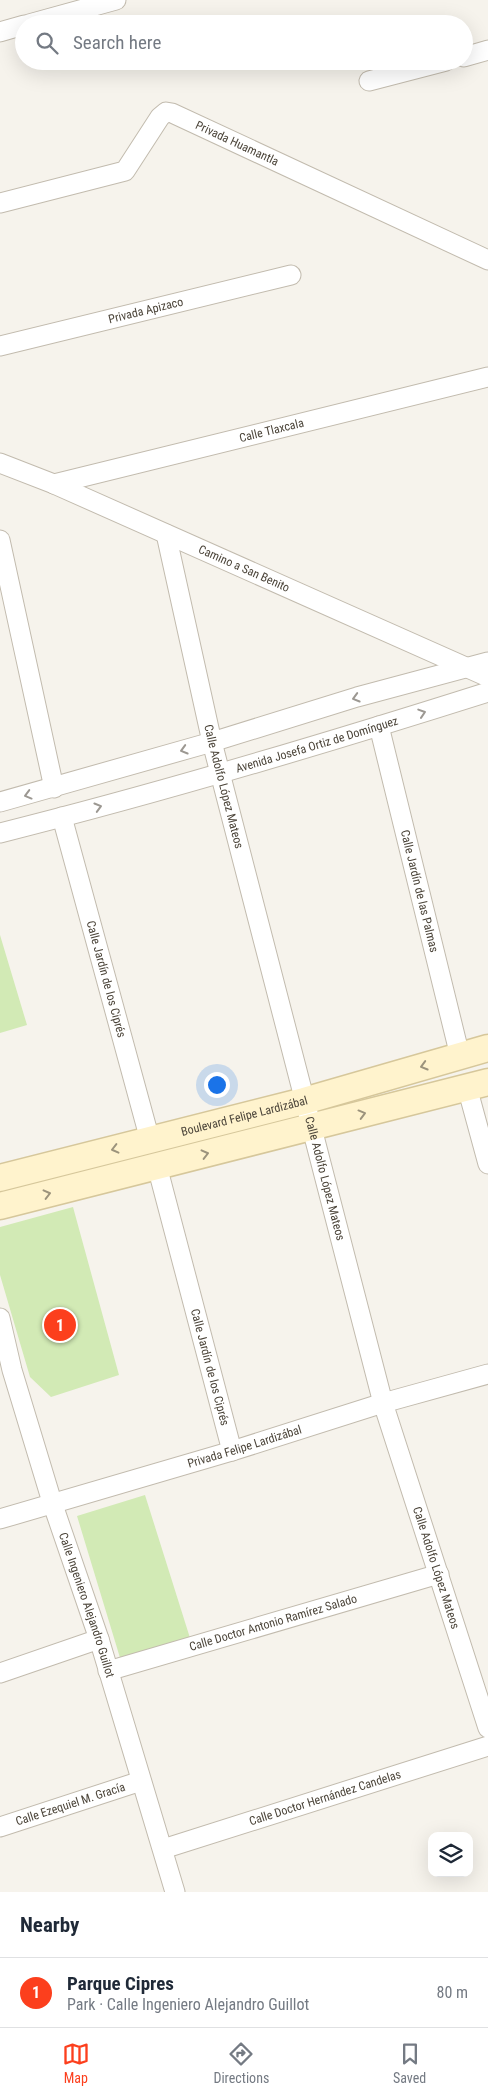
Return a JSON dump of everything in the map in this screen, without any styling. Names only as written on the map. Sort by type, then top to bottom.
[{"type":"main road","name":"Boulevard Felipe Lardizábal","points":[[0,1178],[304,1101],[488,1048]]},
{"type":"main road","points":[[0,1206],[312,1128],[478,1084]]},
{"type":"street","points":[[62,15],[116,0]]},
{"type":"street","points":[[0,32],[15,28]]},
{"type":"street","points":[[473,54],[488,50]]},
{"type":"street","points":[[369,81],[411,70]]},
{"type":"street","name":"Privada Huamantla","points":[[0,202],[125,171],[160,117],[166,112],[172,113],[488,260]]},
{"type":"street","name":"Privada Apizaco","points":[[0,346],[291,274]]},
{"type":"street","name":"Calle Tlaxcala","points":[[54,484],[488,377]]},
{"type":"street","name":"Camino a San Benito","points":[[0,463],[54,484],[488,677]]},
{"type":"street","name":"Calle Adolfo López Mateos","points":[[166,534],[212,742],[383,1403],[488,1728]]},
{"type":"street","points":[[0,540],[54,788]]},
{"type":"street","points":[[0,802],[212,742],[357,697],[488,662]]},
{"type":"street","name":"Avenida Josefa Ortiz de Domínguez","points":[[0,833],[221,772],[488,692]]},
{"type":"street","name":"Calle Jardín de las Palmas","points":[[379,726],[460,1056]]},
{"type":"street","name":"Calle Jardín de los Ciprés","points":[[62,817],[150,1140]]},
{"type":"street","points":[[478,1084],[488,1164]]},
{"type":"street","name":"Calle Jardín de los Ciprés","points":[[157,1166],[232,1451]]},
{"type":"street","name":"Calle Ingeniero Alejandro Guillot","points":[[0,1318],[6,1372],[99,1639],[175,1892]]},
{"type":"street","name":"Privada Felipe Lardizábal","points":[[0,1519],[52,1502],[232,1451],[383,1403],[488,1374]]},
{"type":"street","name":"Calle Doctor Antonio Ramírez Salado","points":[[108,1671],[439,1574]]},
{"type":"street","points":[[0,1673],[99,1639]]},
{"type":"street","name":"Calle Doctor Hernández Candelas","points":[[163,1850],[488,1746]]},
{"type":"street","name":"Calle Ezequiel M. Gracía","points":[[0,1827],[141,1781]]},
{"type":"green space","points":[[0,935],[27,1025],[0,1033]]},
{"type":"green space","points":[[73,1207],[119,1375],[51,1397],[30,1377],[0,1275],[0,1227]]},
{"type":"green space","points":[[145,1495],[190,1638],[121,1661],[77,1516]]},
{"type":"place","name":"Parque Cipres","points":[[60,1325]]}]
